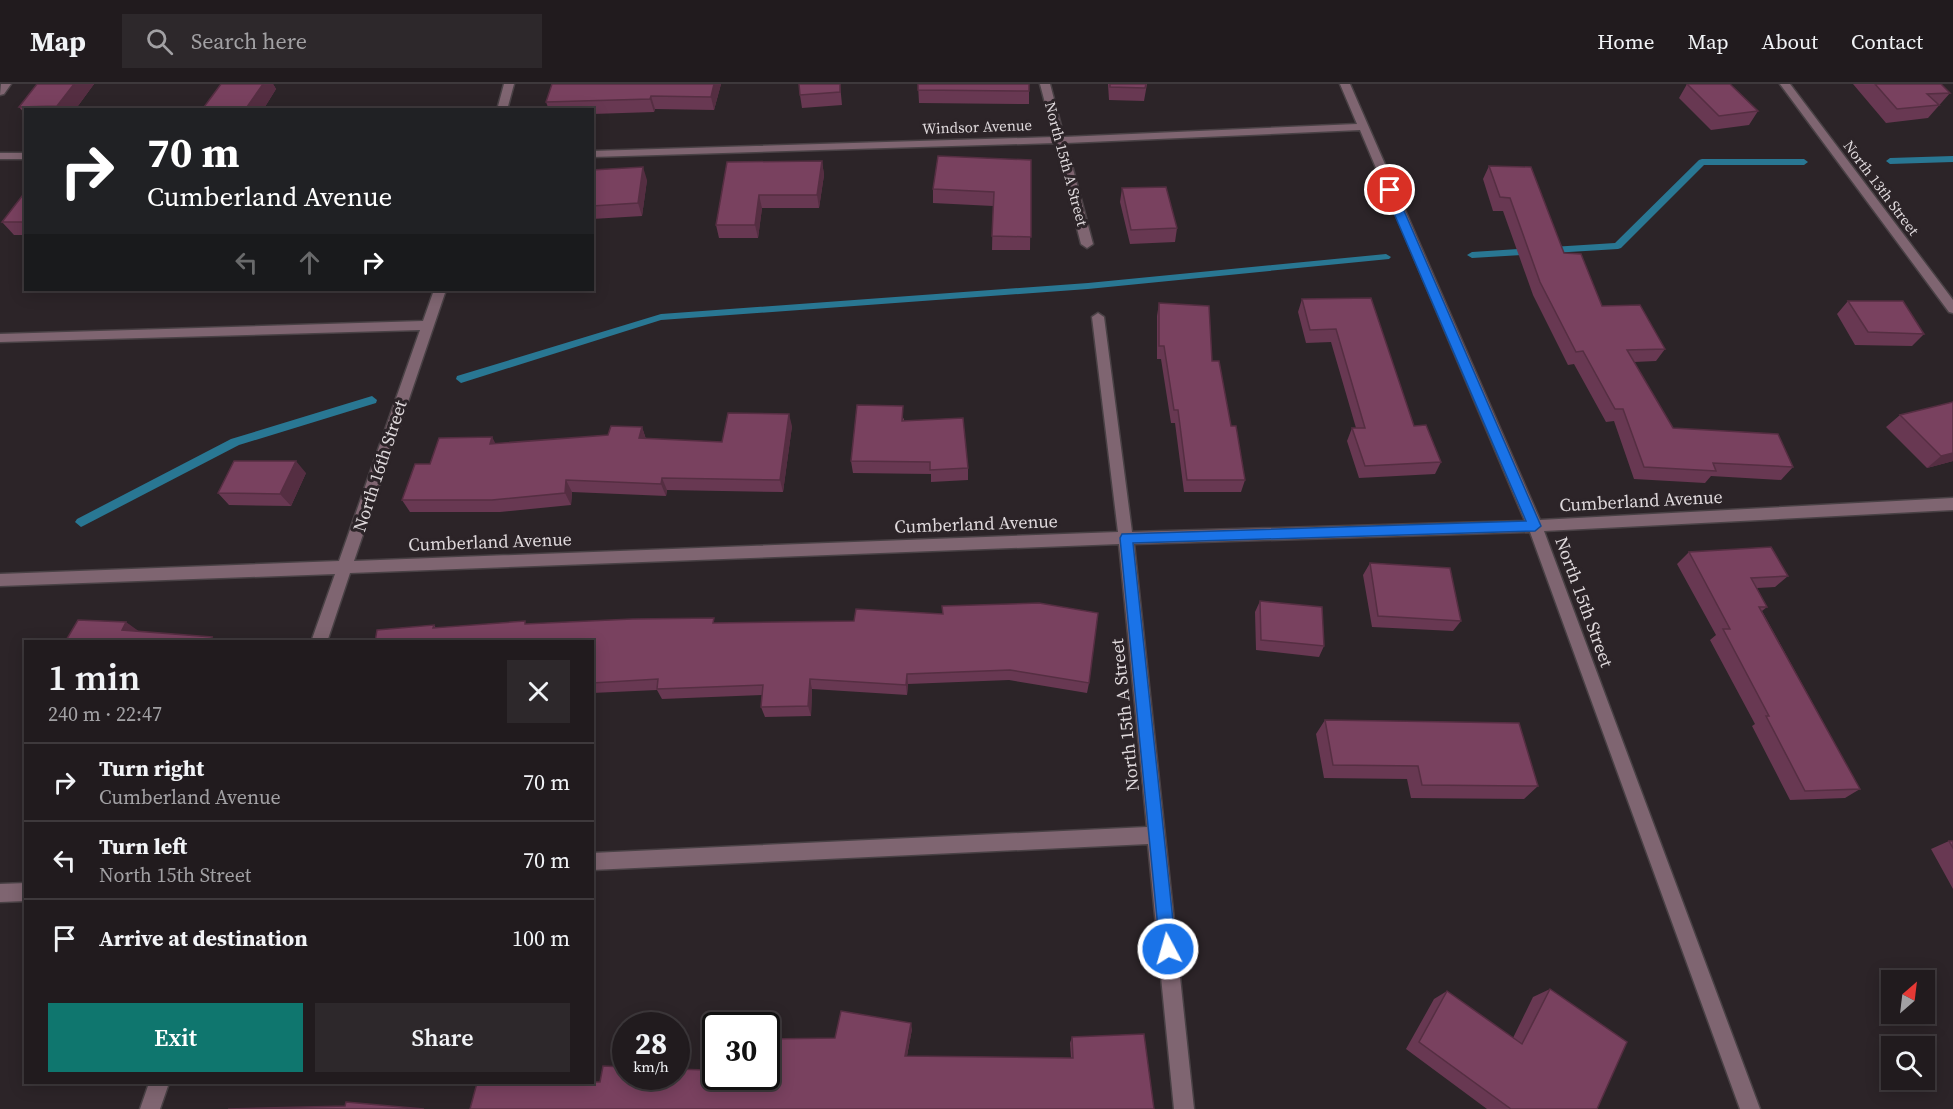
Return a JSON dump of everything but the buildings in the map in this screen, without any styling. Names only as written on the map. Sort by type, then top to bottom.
[{"type":"street","points":[[0,92],[6,84]]},
{"type":"street","points":[[503,108],[509,84]]},
{"type":"street","name":"North 15th A Street","points":[[1045,84],[1087,244]]},
{"type":"street","name":"North 15th Street","points":[[1345,84],[1535,526],[1750,1109]]},
{"type":"street","name":"North 13th Street","points":[[1785,84],[1953,309]]},
{"type":"street","name":"Windsor Avenue","points":[[594,154],[1061,140],[1362,127]]},
{"type":"street","points":[[0,156],[24,156]]},
{"type":"street","name":"North 16th Street","points":[[320,640],[347,567],[440,291]]},
{"type":"street","name":"North 15th A Street","points":[[1098,317],[1126,538],[1184,1109]]},
{"type":"street","points":[[0,338],[427,325]]},
{"type":"street","name":"Cumberland Avenue","points":[[0,580],[1126,538],[1535,526],[1953,504]]},
{"type":"street","points":[[594,862],[1157,835]]},
{"type":"street","points":[[0,893],[24,892]]},
{"type":"street","points":[[150,1109],[159,1084]]},
{"type":"waterway","points":[[1890,161],[1953,159]]},
{"type":"waterway","points":[[1472,255],[1618,246],[1702,162],[1804,162]]},
{"type":"waterway","points":[[461,379],[661,317],[1088,286],[1386,257]]},
{"type":"waterway","points":[[81,522],[235,442],[372,400]]},
{"type":"route","points":[[1168,949],[1126,538],[1535,526],[1390,190]]}]
